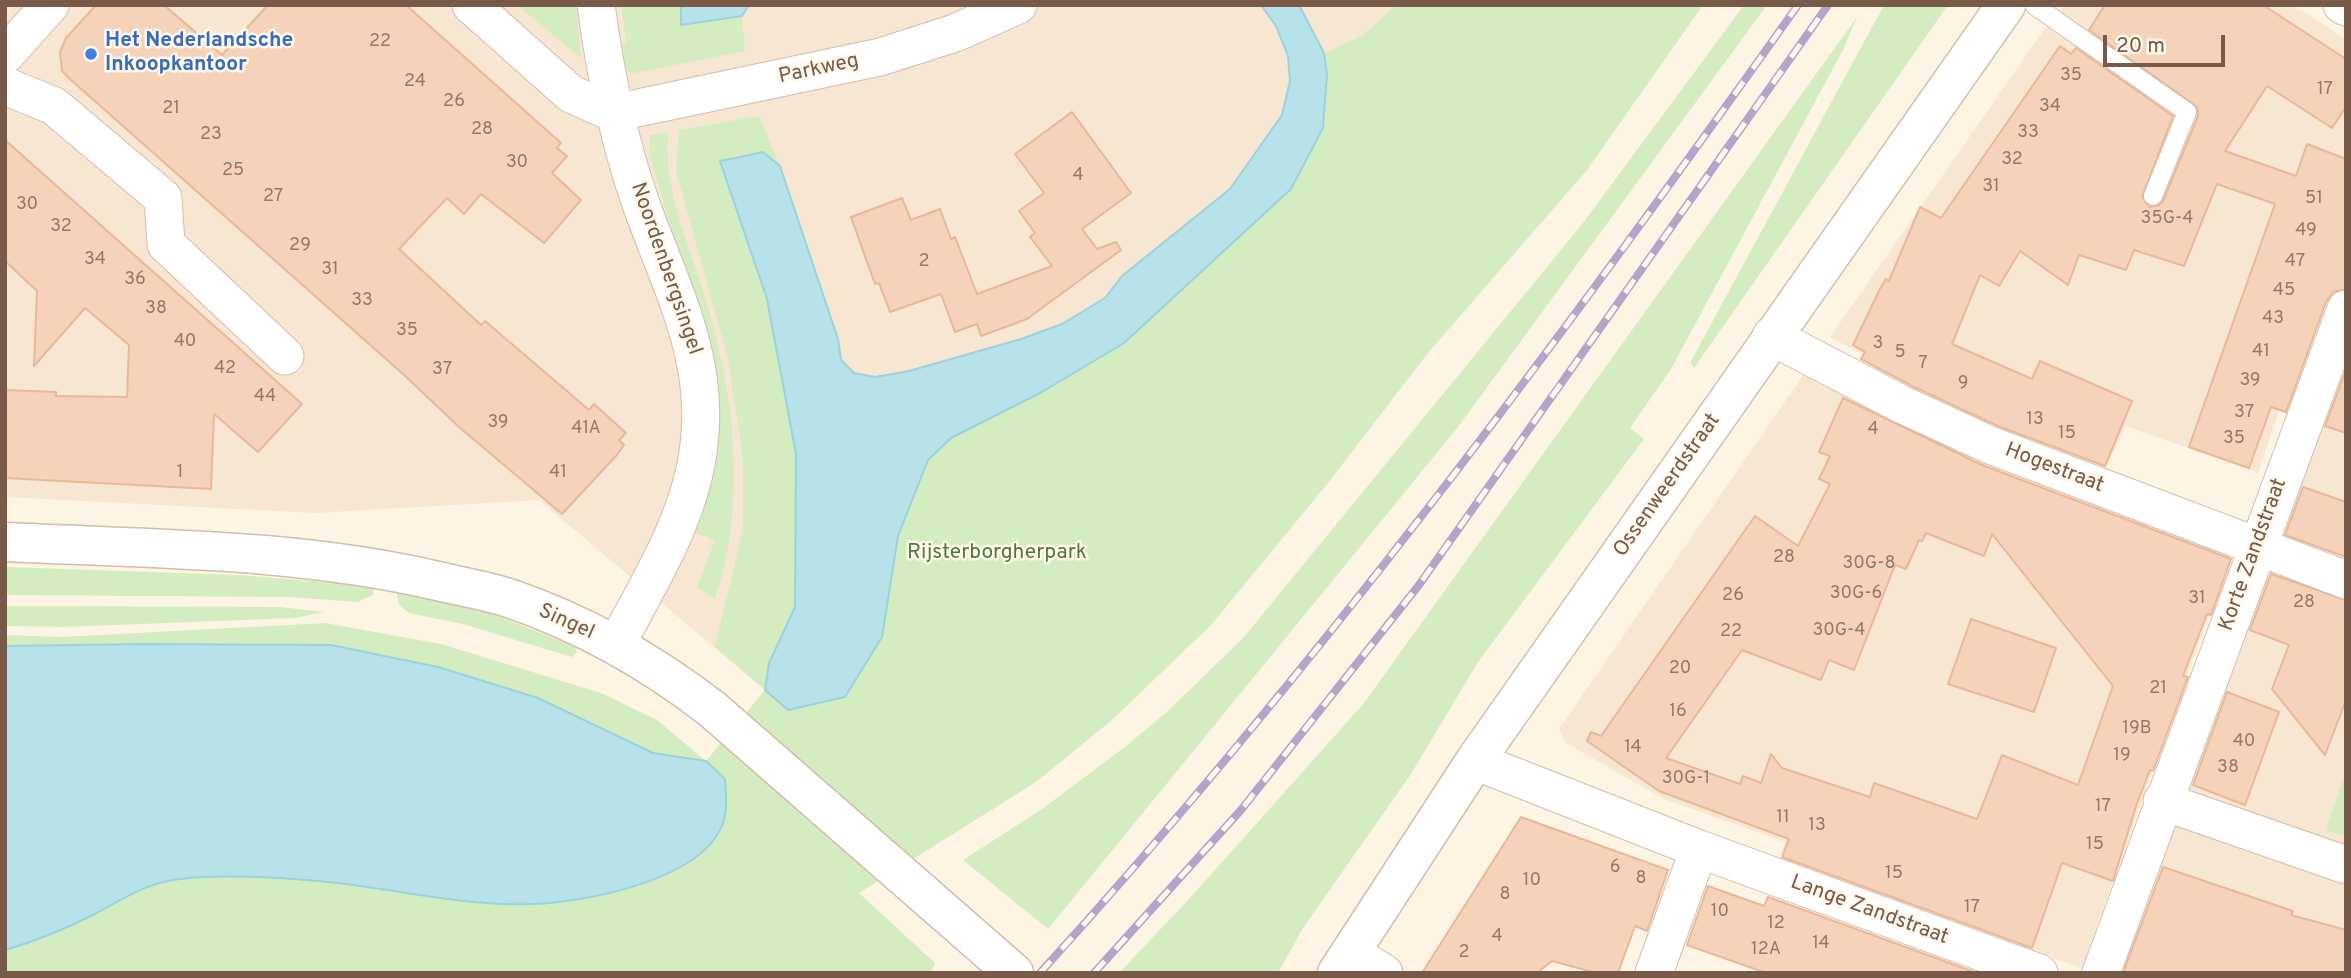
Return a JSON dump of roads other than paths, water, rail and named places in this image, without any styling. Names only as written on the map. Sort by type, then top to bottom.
[{"type":"street","points":[[5,55],[50,5]]},
{"type":"street","name":"Noordenbergsingel","points":[[596,5],[614,114],[639,199],[695,349],[702,403],[699,447],[681,512],[616,645]]},
{"type":"street","name":"Parkweg","points":[[614,114],[880,57],[955,33],[1018,5]]},
{"type":"street","name":"Ossenweerdstraat","points":[[1344,963],[1475,761],[2006,5]]},
{"type":"street","points":[[474,6],[571,94],[614,114]]},
{"type":"street","points":[[5,86],[54,107],[163,198],[166,244],[285,356]]},
{"type":"street","name":"Korte Zandstraat","points":[[2101,973],[2162,801],[2346,309]]},
{"type":"street","name":"Hogestraat","points":[[1771,336],[1901,404],[1990,445],[2346,580]]},
{"type":"street","name":"Singel","points":[[5,542],[245,552],[385,568],[507,597],[616,645],[691,693],[1014,973]]},
{"type":"street","name":"Lange Zandstraat","points":[[1475,761],[1699,849],[2039,973]]},
{"type":"street","points":[[2162,801],[2346,864]]},
{"type":"street","points":[[1654,973],[1699,849]]},
{"type":"street","points":[[1344,963],[1384,973]]},
{"type":"lane","points":[[2034,5],[2186,113],[2153,196]]},
{"type":"water","points":[[681,5],[749,5],[742,16],[681,25]]},
{"type":"water","points":[[1261,5],[1299,5],[1324,53],[1327,75],[1323,128],[1291,189],[1124,343],[1042,392],[951,438],[928,460],[898,536],[882,637],[845,697],[788,710],[765,690],[769,663],[795,607],[796,454],[767,299],[720,161],[763,152],[780,166],[838,339],[841,360],[854,373],[875,377],[909,371],[1021,339],[1062,324],[1105,298],[1122,276],[1230,189],[1282,115],[1290,81],[1288,56],[1276,26]]},
{"type":"water","points":[[331,645],[438,667],[538,698],[653,753],[706,761],[725,779],[724,820],[709,845],[690,861],[638,885],[581,899],[533,904],[479,903],[345,884],[266,877],[197,877],[145,888],[72,925],[5,950],[5,646]]},
{"type":"railway","points":[[1040,973],[1242,741],[1434,501],[1618,255],[1798,5]]},
{"type":"railway","points":[[1094,973],[1241,810],[1419,585],[1828,5]]},
{"type":"place","name":"Het Nederlandsche Inkoopkantoor","points":[[91,54]]},
{"type":"park label","name":"Rijsterborgherpark","points":[[997,554]]}]
